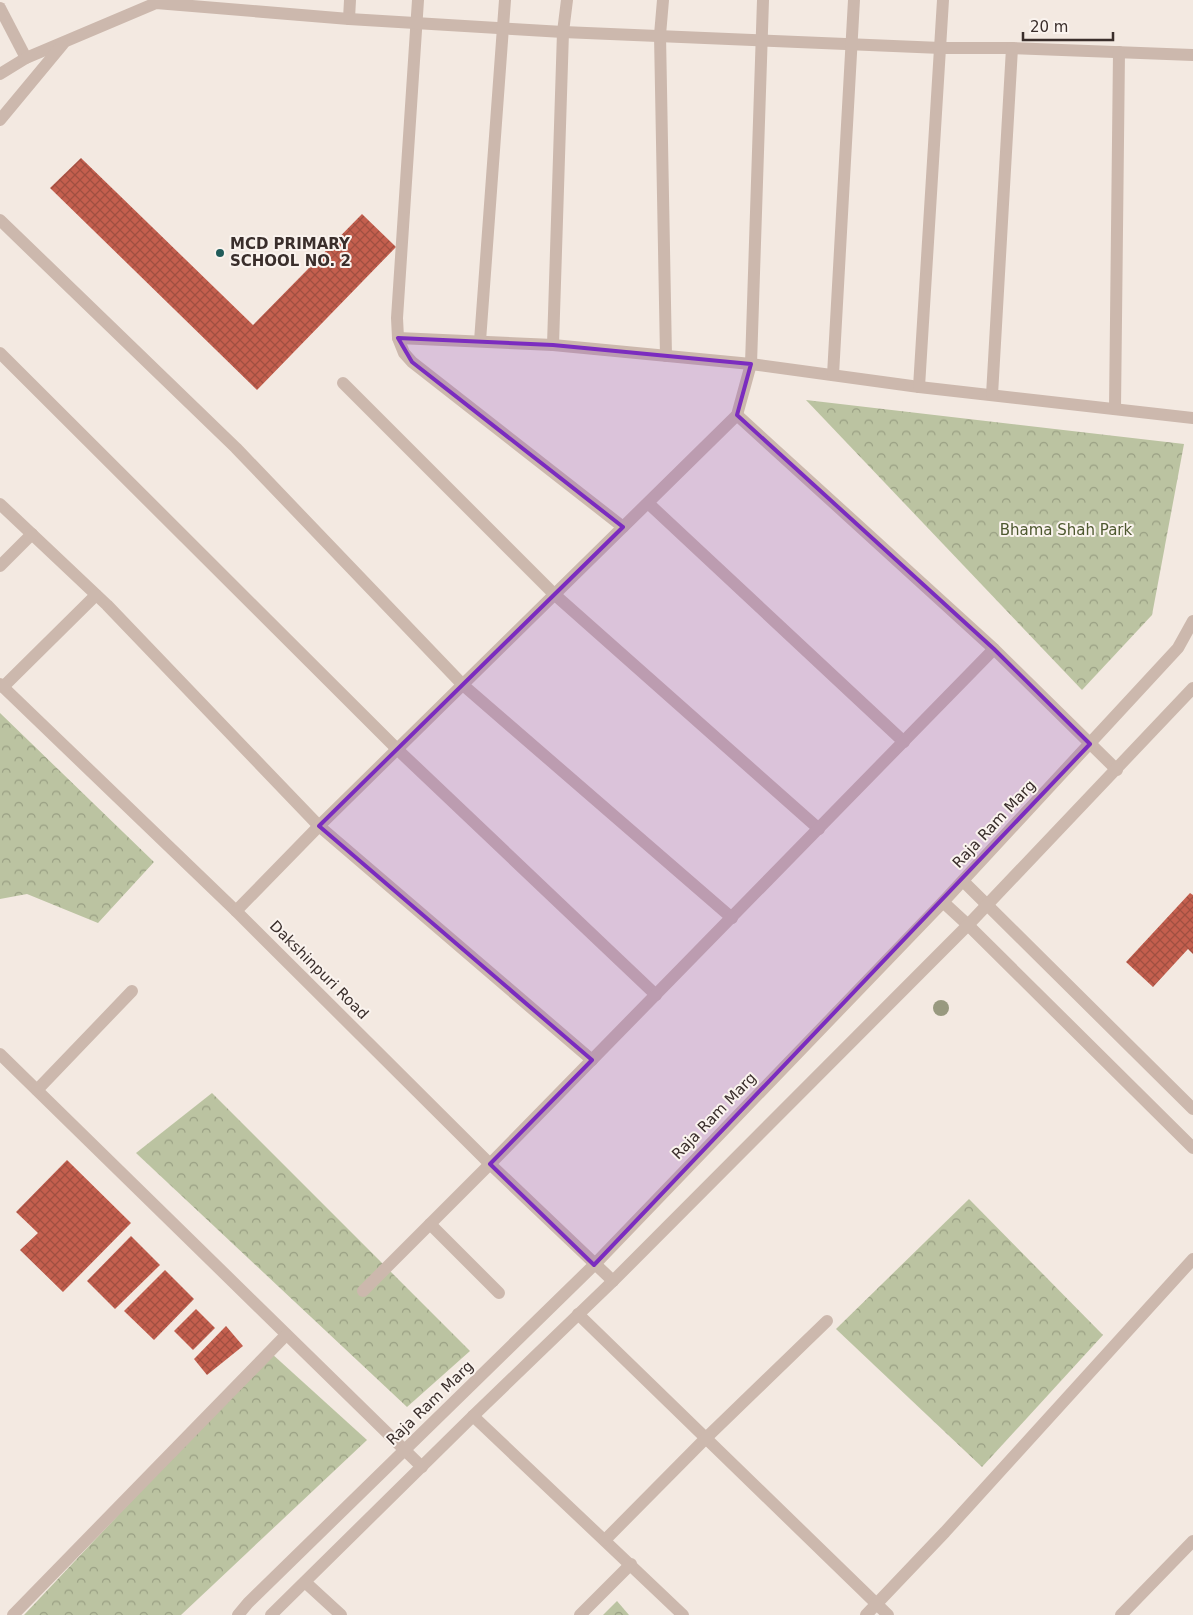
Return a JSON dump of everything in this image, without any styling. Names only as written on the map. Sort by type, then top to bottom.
[{"type":"street","points":[[349,20],[350,0]]},
{"type":"street","points":[[418,0],[397,318],[398,338],[404,352],[412,362],[623,527]]},
{"type":"street","points":[[480,341],[505,0]]},
{"type":"street","points":[[553,345],[563,32],[567,0]]},
{"type":"street","points":[[663,0],[660,35],[666,356]]},
{"type":"street","points":[[236,911],[319,826],[737,415],[751,364],[761,41],[764,0]]},
{"type":"street","points":[[833,375],[854,0]]},
{"type":"street","points":[[919,387],[943,0]]},
{"type":"street","points":[[0,74],[26,58],[155,1],[349,20],[563,32],[851,45],[1012,48],[1193,55]]},
{"type":"street","points":[[0,8],[26,58]]},
{"type":"street","points":[[0,120],[65,42]]},
{"type":"street","points":[[992,395],[1012,48]]},
{"type":"street","points":[[1116,409],[1119,52]]},
{"type":"street","points":[[0,220],[236,448],[463,685],[732,918]]},
{"type":"street","points":[[398,338],[553,345],[751,364],[919,387],[1193,418]]},
{"type":"street","points":[[0,353],[397,749],[656,995]]},
{"type":"street","points":[[343,384],[554,594],[819,829]]},
{"type":"street","points":[[737,415],[994,649],[1117,770]]},
{"type":"street","points":[[648,503],[904,742]]},
{"type":"street","points":[[0,504],[96,595],[319,826],[592,1060]]},
{"type":"street","points":[[0,566],[32,534]]},
{"type":"street","points":[[2,685],[96,595]]},
{"type":"street","name":"Raja Ram Marg","points":[[238,1615],[248,1603],[594,1265],[943,902],[1178,648],[1193,621]]},
{"type":"street","points":[[363,1291],[732,918],[994,649]]},
{"type":"street","name":"Dakshinpuri Road","points":[[2,685],[236,911],[490,1164],[594,1265],[613,1281]]},
{"type":"street","points":[[271,1615],[472,1416],[613,1281],[987,906],[1193,688]]},
{"type":"street","points":[[963,881],[1193,1109]]},
{"type":"street","points":[[943,902],[1193,1148]]},
{"type":"street","points":[[37,1090],[132,991]]},
{"type":"street","points":[[0,1054],[422,1467]]},
{"type":"street","points":[[430,1224],[500,1293]]},
{"type":"street","points":[[866,1615],[946,1532],[1193,1259]]},
{"type":"street","points":[[578,1314],[888,1615]]},
{"type":"street","points":[[605,1540],[706,1438],[827,1321]]},
{"type":"street","points":[[13,1615],[286,1335]]},
{"type":"street","points":[[472,1416],[683,1615]]},
{"type":"street","points":[[1121,1615],[1193,1541]]},
{"type":"street","points":[[580,1615],[631,1564]]},
{"type":"street","points":[[305,1582],[341,1615]]},
{"type":"highlighted area","points":[[398,338],[553,345],[751,364],[737,415],[994,649],[1090,744],[594,1265],[490,1164],[592,1060],[319,826],[623,527],[412,362]]},
{"type":"green space","name":"Bhama Shah Park","points":[[806,400],[1184,444],[1152,615],[1082,690]]},
{"type":"green space","points":[[0,713],[154,862],[98,923],[27,894],[0,899]]},
{"type":"green space","points":[[212,1093],[470,1351],[407,1407],[136,1153]]},
{"type":"green space","points":[[969,1199],[1103,1335],[982,1467],[836,1329]]},
{"type":"green space","points":[[271,1353],[367,1440],[181,1615],[24,1615]]},
{"type":"green space","points":[[617,1601],[629,1615],[603,1615]]},
{"type":"building","points":[[81,158],[253,325],[362,214],[396,247],[257,390],[50,188]]},
{"type":"building","points":[[1190,893],[1193,895],[1193,954],[1188,949],[1153,987],[1126,962]]},
{"type":"building","points":[[67,1160],[131,1223],[63,1292],[20,1250],[38,1233],[16,1212]]},
{"type":"building","points":[[131,1236],[160,1265],[115,1309],[87,1281]]},
{"type":"building","points":[[165,1270],[194,1299],[154,1340],[124,1311]]},
{"type":"building","points":[[196,1309],[215,1328],[193,1350],[174,1331]]},
{"type":"building","points":[[226,1326],[243,1346],[207,1375],[194,1359]]},
{"type":"place","name":"MCD PRIMARY SCHOOL NO. 2","points":[[220,253]]}]
